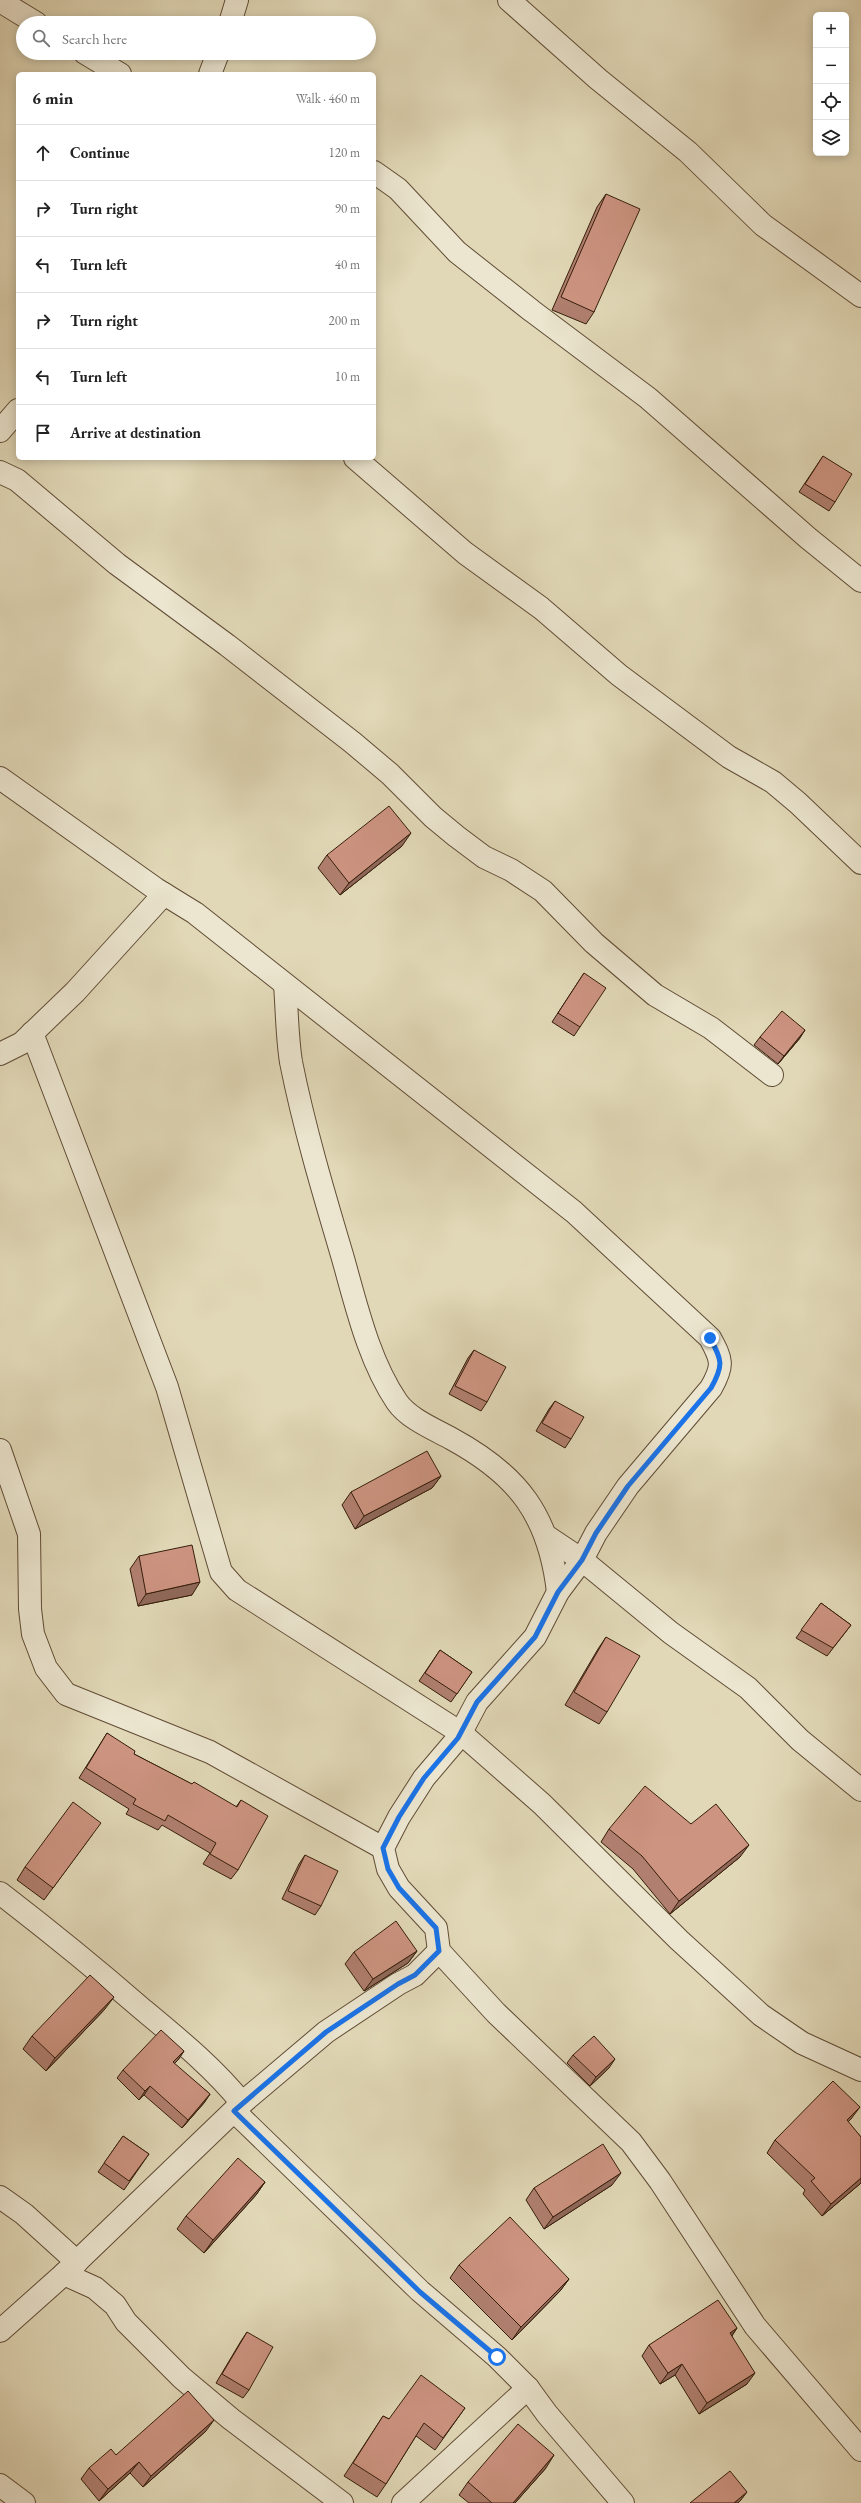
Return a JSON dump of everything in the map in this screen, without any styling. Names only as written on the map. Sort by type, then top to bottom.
[{"type":"street","points":[[232,16],[237,0]]},
{"type":"street","points":[[509,0],[598,79],[688,152],[763,225],[861,296]]},
{"type":"street","points":[[0,1],[25,16]]},
{"type":"street","points":[[97,60],[117,72]]},
{"type":"street","points":[[376,173],[398,189],[457,252],[648,398],[808,538],[861,581]]},
{"type":"street","points":[[0,431],[16,412]]},
{"type":"street","points":[[357,460],[465,553],[542,608],[619,675],[728,757],[773,782],[798,803],[861,864]]},
{"type":"street","points":[[0,472],[17,480],[117,564],[227,645],[352,742],[390,774],[433,817],[456,836],[484,857],[511,870],[543,891],[594,943],[655,995],[711,1028],[772,1075]]},
{"type":"street","points":[[0,778],[36,805],[88,839],[200,918],[574,1212],[644,1274],[710,1338],[721,1358],[720,1372],[711,1388],[628,1486],[596,1533],[582,1560],[558,1592],[535,1637],[477,1702],[461,1733],[424,1778],[399,1817],[383,1848],[388,1869],[399,1888],[436,1928],[439,1951],[496,2013],[631,2142],[660,2181],[755,2326],[861,2450]]},
{"type":"street","points":[[0,1054],[22,1043],[76,992],[164,894]]},
{"type":"street","points":[[285,985],[291,1060],[309,1142],[354,1299],[383,1379],[398,1404],[414,1418],[467,1447],[499,1469],[528,1501],[546,1536],[555,1565],[558,1592]]},
{"type":"street","points":[[32,1033],[168,1387],[221,1572],[237,1590],[461,1733],[542,1804],[679,1940],[761,2015],[802,2043],[861,2070]]},
{"type":"street","points":[[0,1450],[29,1534],[30,1609],[33,1634],[46,1668],[66,1694],[210,1752],[383,1848]]},
{"type":"street","points":[[546,1536],[582,1560],[671,1633],[748,1688],[800,1740],[861,1790]]},
{"type":"street","points":[[0,1893],[48,1930],[221,2076],[238,2107],[420,2292],[497,2357],[528,2388],[547,2414],[622,2503]]},
{"type":"street","points":[[0,2331],[71,2268],[238,2107],[326,2032],[398,1984],[415,1975],[439,1951]]},
{"type":"street","points":[[0,2197],[24,2214],[71,2268],[115,2305],[126,2322],[182,2378],[231,2419],[342,2503]]},
{"type":"street","points":[[403,2503],[528,2388]]},
{"type":"street","points":[[0,2485],[24,2503]]},
{"type":"building","points":[[606,194],[640,209],[594,312],[561,297]]},
{"type":"building","points":[[823,456],[852,474],[835,502],[805,484]]},
{"type":"building","points":[[389,806],[411,833],[349,883],[327,855]]},
{"type":"building","points":[[584,973],[606,988],[580,1027],[558,1013]]},
{"type":"building","points":[[782,1011],[805,1030],[784,1056],[760,1037]]},
{"type":"building","points":[[474,1350],[506,1367],[487,1402],[455,1386]]},
{"type":"building","points":[[555,1401],[584,1417],[571,1439],[542,1423]]},
{"type":"building","points":[[427,1451],[441,1476],[364,1516],[351,1492]]},
{"type":"building","points":[[192,1545],[200,1582],[146,1594],[139,1556]]},
{"type":"building","points":[[821,1603],[851,1625],[833,1648],[801,1630]]},
{"type":"building","points":[[606,1637],[640,1656],[607,1712],[574,1692]]},
{"type":"building","points":[[440,1650],[472,1672],[457,1694],[425,1673]]},
{"type":"building","points":[[107,1733],[135,1751],[134,1754],[192,1784],[194,1782],[237,1807],[241,1800],[268,1816],[238,1870],[210,1854],[216,1843],[168,1815],[165,1821],[133,1804],[136,1799],[86,1768]]},
{"type":"building","points":[[645,1786],[691,1824],[716,1804],[749,1845],[679,1901],[642,1856],[609,1829]]},
{"type":"building","points":[[73,1802],[101,1823],[53,1888],[25,1867]]},
{"type":"building","points":[[305,1855],[338,1871],[321,1906],[288,1891]]},
{"type":"building","points":[[396,1921],[417,1951],[373,1979],[354,1952]]},
{"type":"building","points":[[90,1975],[114,1997],[55,2058],[32,2036]]},
{"type":"building","points":[[161,2030],[184,2051],[173,2062],[210,2094],[188,2120],[150,2086],[145,2091],[123,2070]]},
{"type":"building","points":[[594,2036],[615,2059],[596,2077],[573,2055]]},
{"type":"building","points":[[833,2081],[860,2107],[847,2120],[861,2137],[861,2178],[831,2204],[811,2181],[815,2178],[775,2140]]},
{"type":"building","points":[[123,2136],[149,2154],[129,2181],[104,2163]]},
{"type":"building","points":[[603,2144],[621,2173],[553,2217],[534,2188]]},
{"type":"building","points":[[238,2158],[265,2182],[213,2240],[186,2216]]},
{"type":"building","points":[[510,2217],[569,2279],[521,2327],[459,2265]]},
{"type":"building","points":[[718,2300],[737,2328],[730,2333],[755,2373],[707,2403],[682,2364],[668,2373],[649,2345]]},
{"type":"building","points":[[247,2332],[273,2347],[249,2390],[222,2374]]},
{"type":"building","points":[[421,2375],[465,2408],[443,2438],[424,2423],[386,2484],[353,2463],[383,2416],[389,2419]]},
{"type":"building","points":[[188,2391],[214,2420],[151,2476],[139,2462],[108,2489],[89,2468],[111,2449],[116,2455]]},
{"type":"building","points":[[518,2424],[554,2455],[513,2503],[492,2503],[468,2482]]},
{"type":"building","points":[[730,2471],[747,2492],[734,2503],[690,2503]]},
{"type":"route","points":[[497,2357],[420,2292],[234,2111],[326,2032],[398,1984],[415,1975],[431,1961],[439,1951],[436,1928],[399,1888],[388,1869],[383,1848],[399,1817],[424,1778],[458,1738],[477,1702],[535,1637],[558,1592],[582,1560],[596,1533],[628,1486],[711,1388],[720,1372],[721,1358],[710,1338]]}]
